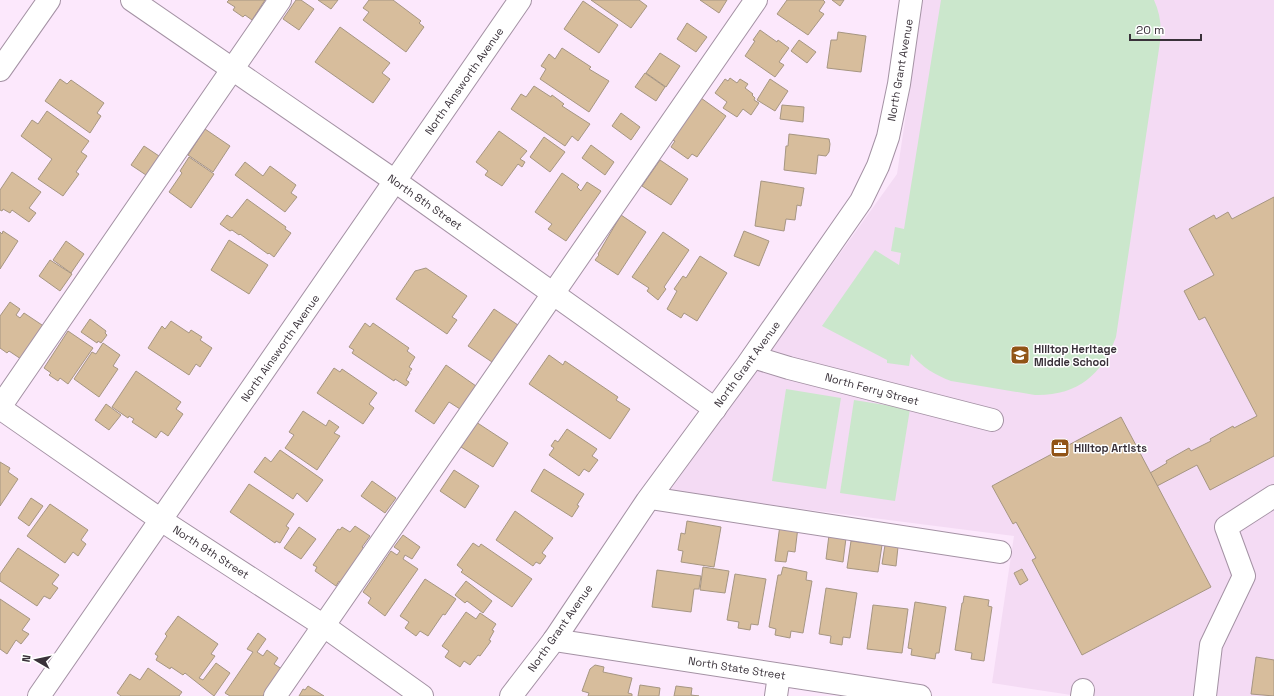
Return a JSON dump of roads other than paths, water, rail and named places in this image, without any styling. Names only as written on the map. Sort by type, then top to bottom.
[{"type":"street","points":[[0,70],[49,0]]},
{"type":"street","name":"North 8th Street","points":[[132,0],[395,181],[715,409]]},
{"type":"street","points":[[0,407],[280,0]]},
{"type":"street","name":"North Ainsworth Avenue","points":[[39,696],[520,0]]},
{"type":"street","points":[[275,696],[756,0]]},
{"type":"street","name":"North Grant Avenue","points":[[511,696],[554,640],[650,498],[753,357],[861,201],[884,152],[892,120],[912,0]]},
{"type":"street","name":"North Ferry Street","points":[[753,357],[789,368],[992,420]]},
{"type":"street","name":"North 9th Street","points":[[0,407],[161,520],[324,626],[422,696]]},
{"type":"street","points":[[1205,696],[1210,645],[1244,576],[1226,527],[1274,496]]},
{"type":"street","points":[[650,498],[1000,552]]},
{"type":"street","name":"North State Street","points":[[554,640],[920,696]]},
{"type":"street","points":[[776,696],[780,675]]},
{"type":"place","name":"Hilltop Heritage Middle School","points":[[1020,355]]},
{"type":"place","name":"Hilltop Artists","points":[[1060,448]]}]
